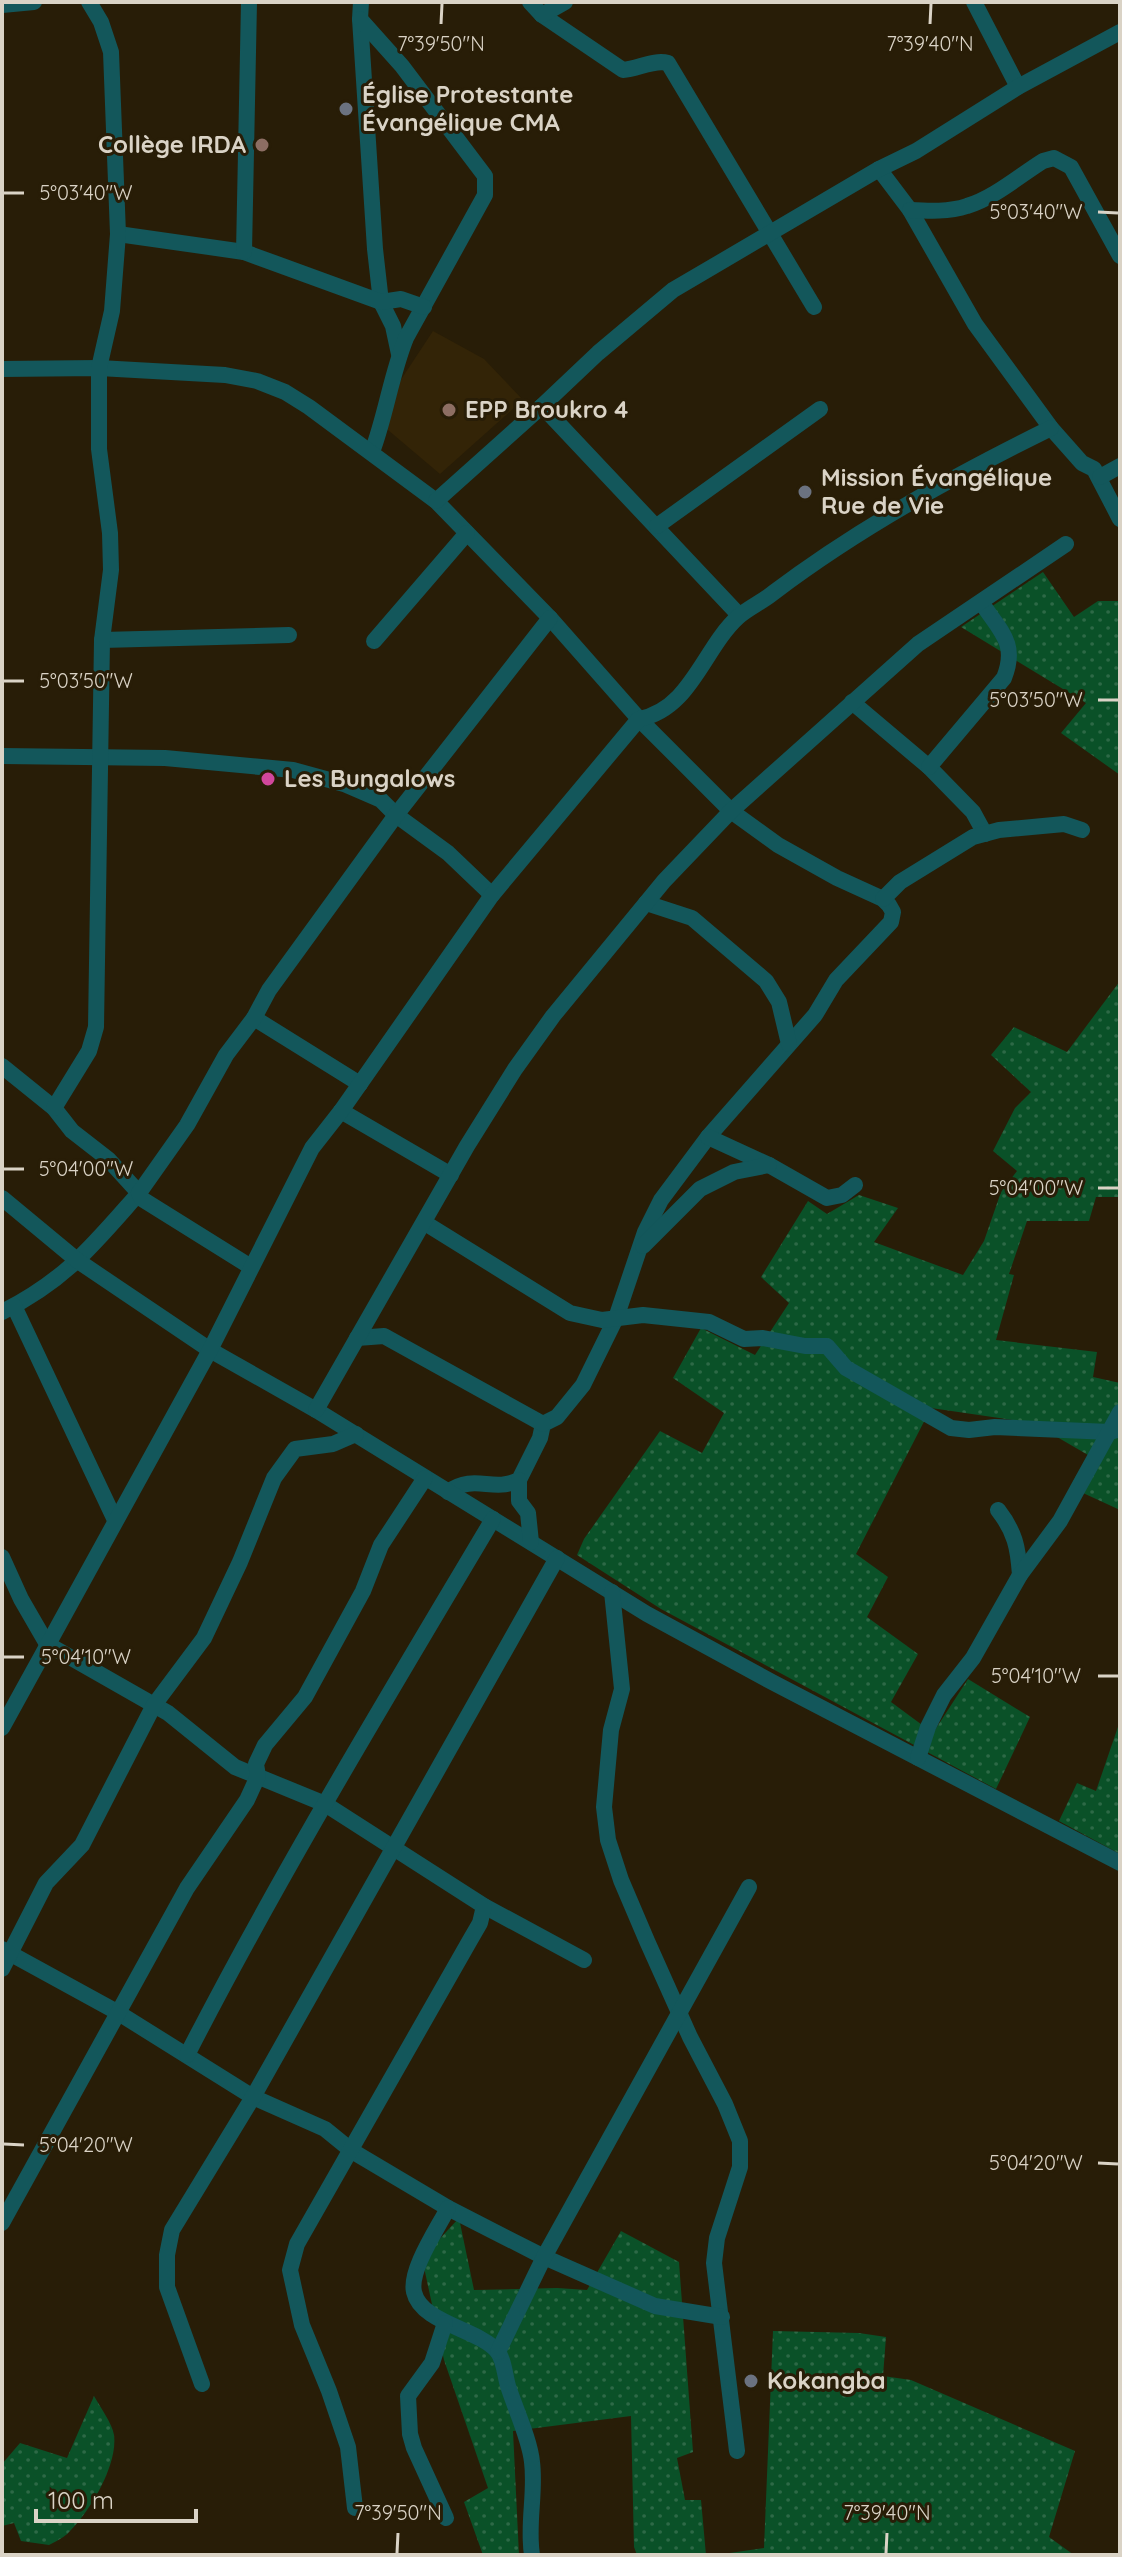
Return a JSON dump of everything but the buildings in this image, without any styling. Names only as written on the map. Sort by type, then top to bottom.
[{"type":"street","points":[[2,5],[34,2]]},
{"type":"street","points":[[54,1108],[89,1051],[96,1027],[102,640],[111,570],[110,533],[99,449],[99,368],[112,311],[118,234],[111,52],[101,22],[89,2]]},
{"type":"street","points":[[244,252],[249,2]]},
{"type":"street","points":[[361,2],[375,249],[381,302],[393,326],[399,354]]},
{"type":"street","points":[[530,2],[542,15],[623,70],[636,69],[660,60],[668,63],[814,307]]},
{"type":"street","points":[[542,15],[565,2]]},
{"type":"street","points":[[974,2],[1018,87]]},
{"type":"street","points":[[360,19],[402,66],[485,176],[485,195],[399,354],[388,405],[372,452]]},
{"type":"street","points":[[436,501],[598,353],[673,290],[879,169],[916,151],[1018,87],[1120,32]]},
{"type":"street","points":[[910,210],[969,206],[987,198],[1043,161],[1054,158],[1071,167],[1120,256]]},
{"type":"street","points":[[879,169],[910,210],[975,324],[1051,428],[1071,452],[1100,477],[1120,519]]},
{"type":"street","points":[[118,234],[244,252],[381,302],[401,299],[424,307]]},
{"type":"street","points":[[2,369],[99,368],[225,375],[257,381],[285,392],[436,501],[550,618],[639,719],[731,811],[778,845],[883,899],[893,912],[891,922],[836,980],[815,1015],[708,1137],[661,1200],[639,1249],[616,1318],[583,1385],[557,1417],[543,1424]]},
{"type":"street","points":[[542,406],[739,615]]},
{"type":"street","points":[[657,526],[820,409]]},
{"type":"street","points":[[2,1728],[210,1350],[312,1148],[492,895],[639,719],[655,716],[677,701],[714,644],[739,615],[821,558],[962,471],[1051,428]]},
{"type":"street","points":[[1100,477],[1120,466]]},
{"type":"street","points":[[374,641],[467,533]]},
{"type":"street","points":[[316,1410],[515,1069],[553,1016],[646,903],[731,811],[918,644],[1066,544]]},
{"type":"street","points":[[929,767],[1004,678],[1010,663],[1011,650],[981,602]]},
{"type":"street","points":[[115,1520],[8,1309],[49,1285],[78,1261],[139,1193],[187,1125],[226,1055],[254,1018],[269,990],[396,815],[550,618]]},
{"type":"street","points":[[102,640],[289,635]]},
{"type":"street","points":[[852,702],[929,767],[973,812],[985,834]]},
{"type":"street","points":[[2,756],[165,758],[293,770],[362,790],[381,800],[396,815],[448,853],[492,895]]},
{"type":"street","points":[[883,899],[900,882],[939,860],[957,845],[985,834],[1064,824],[1082,830]]},
{"type":"street","points":[[646,903],[692,918],[766,981],[779,1002],[789,1044]]},
{"type":"street","points":[[254,1018],[360,1084]]},
{"type":"street","points":[[2,1066],[54,1108],[72,1131],[108,1159],[142,1199],[251,1267]]},
{"type":"street","points":[[341,1111],[451,1175]]},
{"type":"street","points":[[708,1137],[769,1165],[827,1198],[842,1195],[855,1185]]},
{"type":"street","points":[[639,1249],[700,1189],[734,1172],[769,1165]]},
{"type":"street","points":[[2,1198],[78,1261],[210,1350],[356,1434],[612,1592],[772,1682],[1120,1863]]},
{"type":"street","points":[[425,1223],[570,1313],[602,1320],[643,1315],[709,1322],[744,1339],[763,1338],[787,1345],[827,1346],[846,1368],[923,1413],[960,1430],[995,1427],[1115,1431]]},
{"type":"street","points":[[357,1338],[384,1336],[543,1424]]},
{"type":"street","points":[[918,1758],[928,1727],[944,1695],[973,1658],[1020,1575],[1060,1521],[1074,1493],[1115,1431],[1120,1412]]},
{"type":"street","points":[[531,1542],[528,1513],[519,1501],[519,1480],[540,1438],[543,1424]]},
{"type":"street","points":[[356,1434],[333,1444],[295,1449],[274,1478],[240,1562],[204,1638],[154,1705],[82,1845],[46,1883],[5,1958],[117,2012],[253,2097],[325,2129],[352,2151],[448,2208],[544,2257],[655,2306],[722,2317]]},
{"type":"street","points":[[2,2223],[187,1888],[247,1800],[258,1776],[256,1764],[265,1745],[305,1697],[363,1591],[381,1545],[425,1478]]},
{"type":"street","points":[[448,1492],[468,1482],[506,1485],[519,1480]]},
{"type":"street","points":[[998,1510],[1011,1527],[1018,1550],[1020,1575]]},
{"type":"street","points":[[187,2055],[221,1988],[325,1804],[493,1519]]},
{"type":"street","points":[[2,1557],[21,1599],[47,1644],[168,1713],[235,1767],[325,1804],[484,1906],[584,1960]]},
{"type":"street","points":[[202,2384],[167,2287],[167,2255],[172,2230],[253,2097],[557,1558]]},
{"type":"street","points":[[612,1592],[622,1689],[611,1730],[604,1807],[608,1840],[621,1880],[740,2141],[740,2167],[717,2238],[714,2263],[737,2451]]},
{"type":"street","points":[[498,2352],[544,2257],[749,1887]]},
{"type":"street","points":[[355,2508],[348,2447],[302,2325],[290,2270],[297,2244],[475,1932],[484,1906]]},
{"type":"street","points":[[448,2208],[413,2277],[414,2292],[418,2303],[445,2323],[470,2332],[498,2352],[532,2462],[532,2555]]},
{"type":"street","points":[[445,2323],[432,2363],[408,2396],[414,2448],[446,2518]]},
{"type":"shaded area","points":[[433,331],[484,359],[523,400],[440,474],[375,419]]},
{"type":"green space","points":[[1043,572],[1074,617],[1098,601],[1120,601],[1120,775],[1061,733],[1086,703],[961,627]]},
{"type":"green space","points":[[1120,981],[1120,1197],[1096,1197],[1089,1221],[1027,1221],[1009,1274],[1014,1275],[996,1340],[1097,1352],[1093,1377],[1120,1383],[1120,1510],[1070,1487],[1088,1455],[1033,1423],[931,1408],[856,1554],[888,1577],[867,1617],[918,1654],[891,1702],[933,1733],[968,1679],[1030,1717],[996,1789],[661,1609],[577,1555],[584,1539],[660,1431],[702,1453],[724,1413],[673,1378],[701,1328],[755,1355],[789,1303],[761,1277],[808,1201],[827,1214],[859,1195],[898,1208],[874,1242],[963,1275],[984,1241],[1001,1192],[1017,1171],[993,1151],[1015,1108],[1031,1092],[991,1055],[1014,1027],[1067,1052]]},
{"type":"green space","points":[[1120,1721],[1120,1854],[1059,1821],[1077,1783],[1096,1791]]},
{"type":"green space","points":[[459,2218],[474,2290],[587,2290],[621,2231],[679,2262],[693,2452],[677,2458],[685,2500],[701,2500],[706,2555],[637,2555],[634,2547],[631,2416],[513,2431],[519,2555],[483,2555],[464,2502],[488,2488],[444,2360],[422,2258]]},
{"type":"green space","points":[[773,2331],[859,2333],[886,2337],[883,2376],[911,2380],[1075,2451],[1049,2537],[1074,2555],[716,2555],[764,2548]]},
{"type":"green space","points":[[94,2396],[114,2435],[112,2460],[101,2487],[86,2512],[63,2537],[49,2545],[21,2541],[14,2523],[2,2526],[2,2464],[20,2443],[67,2458]]},
{"type":"place","name":"Église Protestante Évangélique CMA","points":[[346,109]]},
{"type":"place","name":"Collège IRDA","points":[[262,145]]},
{"type":"place","name":"EPP Broukro 4","points":[[449,410]]},
{"type":"place","name":"Mission Évangélique Rue de Vie","points":[[805,492]]},
{"type":"place","name":"Les Bungalows","points":[[268,779]]},
{"type":"place","name":"Kokangba","points":[[751,2381]]}]
